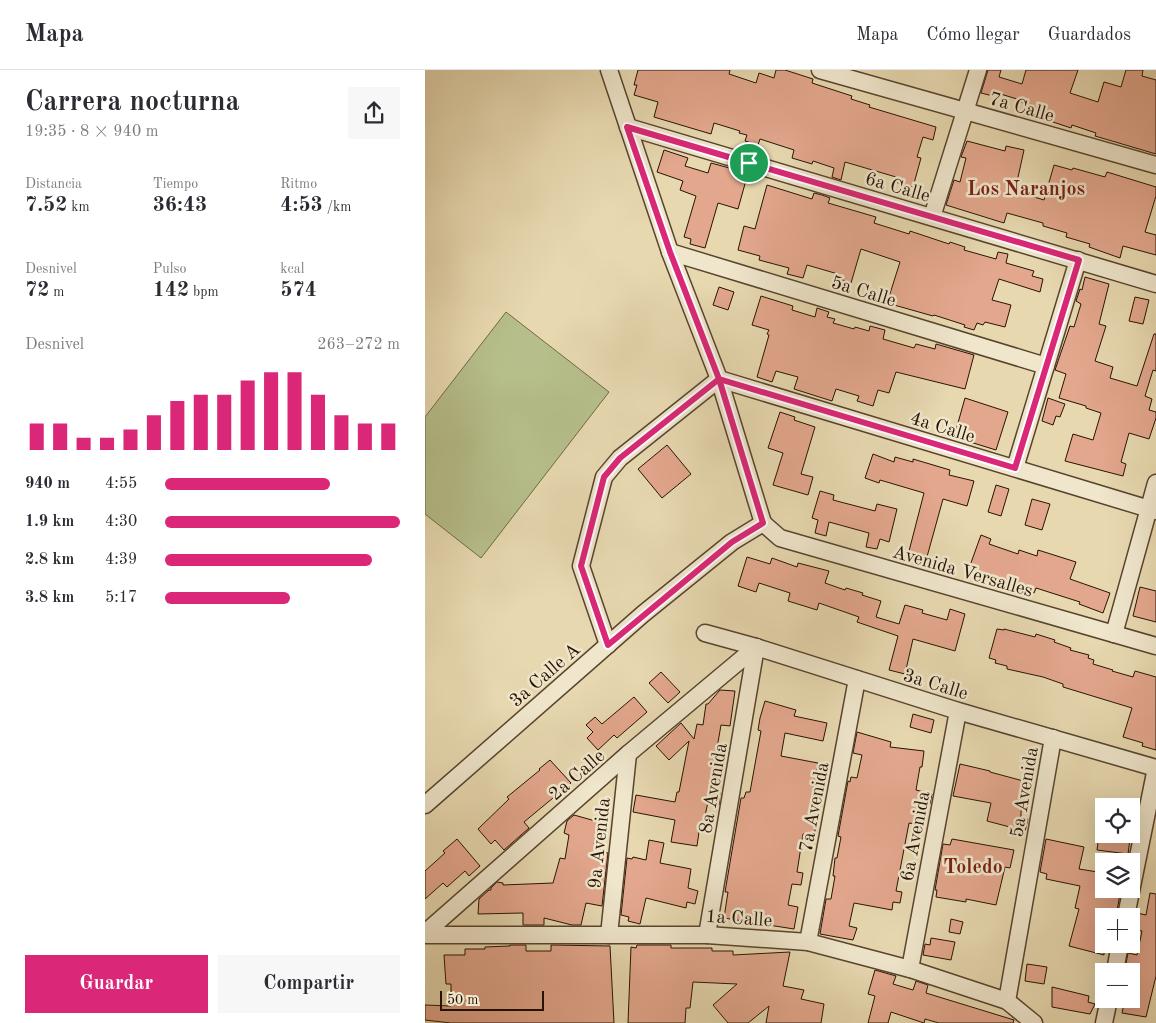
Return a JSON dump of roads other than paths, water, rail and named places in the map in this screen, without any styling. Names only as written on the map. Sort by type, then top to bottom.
[{"type":"street","points":[[609,70],[670,252],[719,379],[763,523]]},
{"type":"street","name":"7a Calle","points":[[820,70],[1156,165]]},
{"type":"street","points":[[933,217],[978,70]]},
{"type":"street","name":"6a Calle","points":[[627,127],[1156,284]]},
{"type":"street","name":"5a Calle","points":[[670,252],[1046,366]]},
{"type":"street","points":[[1015,468],[1079,260]]},
{"type":"street","points":[[608,645],[581,566],[604,477],[620,458],[719,379]]},
{"type":"street","name":"4a Calle","points":[[719,379],[1152,510]]},
{"type":"street","points":[[1114,634],[1152,510],[1156,483]]},
{"type":"street","name":"Avenida Versalles","points":[[763,523],[780,538],[1156,646]]},
{"type":"street","name":"3a Calle A","points":[[425,805],[608,645],[732,542],[763,523]]},
{"type":"street","name":"3a Calle","points":[[705,633],[958,711],[1156,768]]},
{"type":"street","name":"2a Calle","points":[[425,934],[628,754],[756,648]]},
{"type":"street","name":"8a Avenida","points":[[707,935],[756,648]]},
{"type":"street","name":"7a Avenida","points":[[808,942],[857,679]]},
{"type":"street","name":"6a Avenida","points":[[910,969],[958,711]]},
{"type":"street","name":"5a Avenida","points":[[1007,1001],[1053,738]]},
{"type":"street","name":"9a Avenida","points":[[609,935],[628,754]]},
{"type":"street","points":[[1128,908],[1156,768]]},
{"type":"street","name":"1a Calle","points":[[425,934],[707,935],[808,942],[910,969],[1007,1001],[1034,1023]]},
{"type":"street","points":[[1104,1023],[1107,1008]]},
{"type":"district","name":"Los Naranjos","points":[[1026,188]]},
{"type":"district","name":"Toledo","points":[[973,866]]}]
